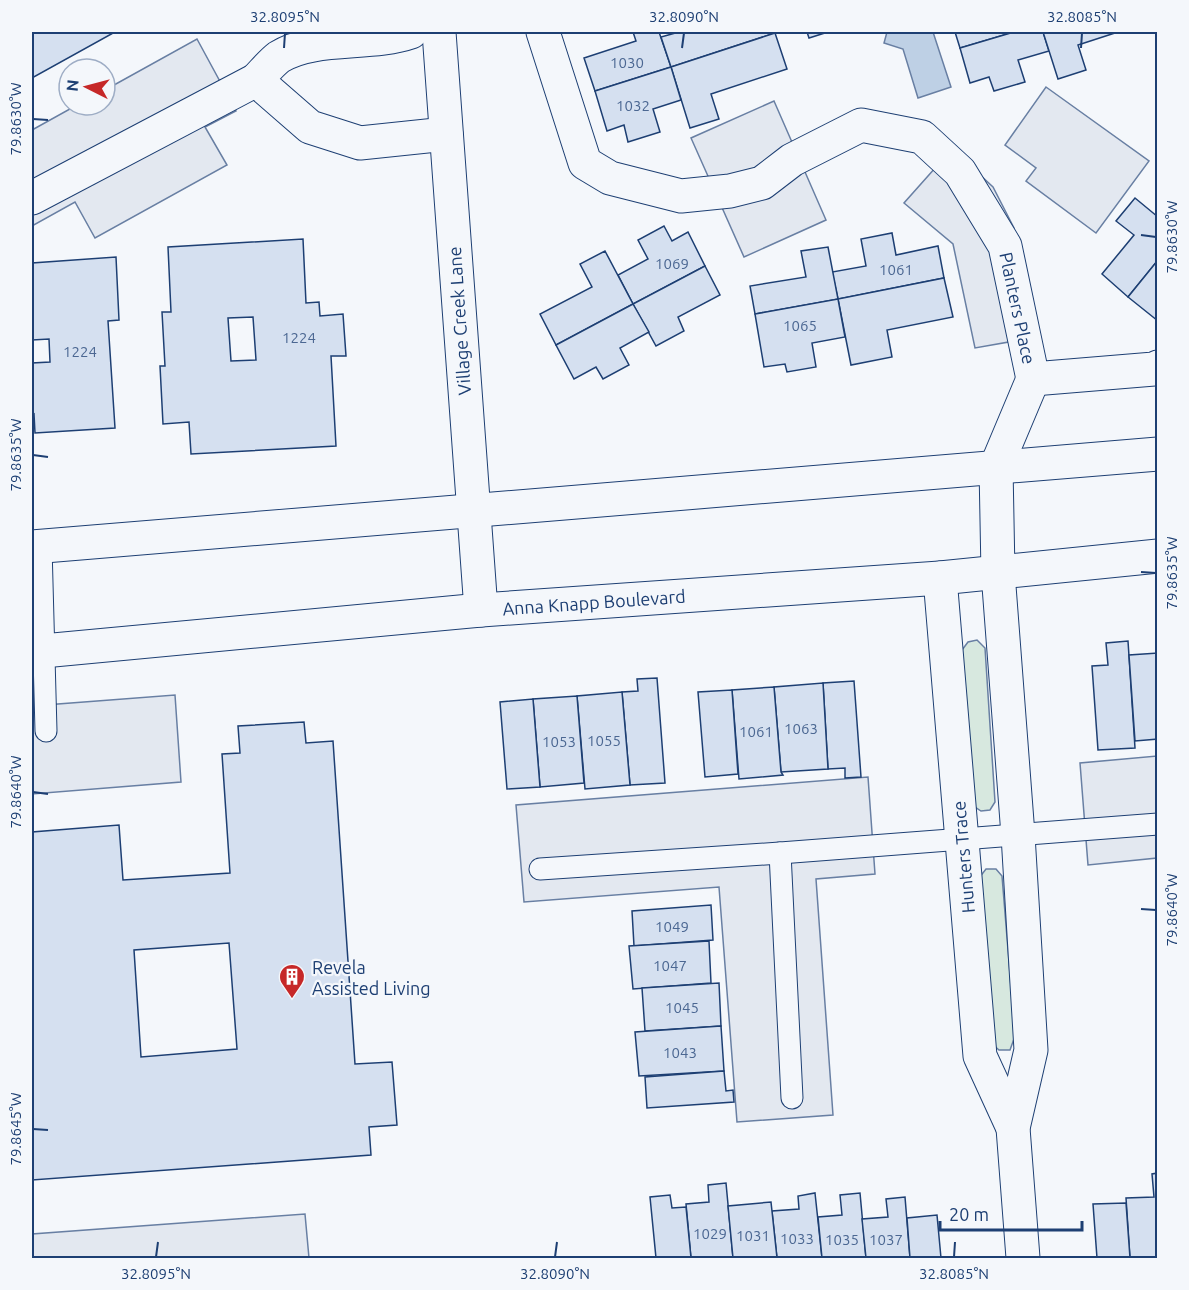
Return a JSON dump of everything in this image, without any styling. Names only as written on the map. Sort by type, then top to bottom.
[{"type":"street","points":[[32,198],[255,80],[279,57],[306,46],[396,37],[411,32]]},
{"type":"street","name":"Village Creek Lane","points":[[439,32],[481,610]]},
{"type":"street","name":"Planters Place","points":[[543,32],[585,163],[609,178],[681,196],[730,191],[762,183],[792,160],[861,125],[922,137],[960,172],[1005,246],[1033,379],[1158,367]]},
{"type":"street","points":[[255,80],[310,127],[360,143],[446,134]]},
{"type":"street","points":[[996,467],[1033,379]]},
{"type":"street","points":[[36,547],[1158,454]]},
{"type":"street","name":"Hunters Trace","points":[[996,467],[998,573],[1018,835],[1031,1050],[1013,1128],[1023,1258]]},
{"type":"street","name":"Anna Knapp Boulevard","points":[[38,652],[481,610],[940,578],[1158,556]]},
{"type":"street","name":"Hunters Trace","points":[[940,578],[980,1056],[1013,1128]]},
{"type":"lane","points":[[36,547],[38,652],[46,732]]},
{"type":"lane","points":[[540,869],[1158,824]]},
{"type":"lane","points":[[780,853],[792,1098]]},
{"type":"shaded area","points":[[197,39],[236,111],[205,127],[227,165],[95,238],[75,202],[32,226],[32,130],[57,116],[117,117],[117,83]]},
{"type":"shaded area","points":[[1046,87],[1149,161],[1096,233],[1026,181],[1036,168],[1005,145]]},
{"type":"shaded area","points":[[774,101],[826,220],[744,257],[691,138]]},
{"type":"shaded area","points":[[952,149],[993,187],[1014,228],[1037,337],[975,348],[953,244],[904,203]]},
{"type":"shaded area","points":[[977,640],[985,648],[995,802],[990,810],[981,811],[972,805],[962,650],[968,642]]},
{"type":"shaded area","points":[[175,695],[181,782],[32,794],[32,706]]},
{"type":"shaded area","points":[[1157,756],[1157,858],[1088,865],[1080,763]]},
{"type":"shaded area","points":[[868,777],[875,874],[816,879],[833,1115],[737,1122],[719,887],[524,902],[516,805]]},
{"type":"shaded area","points":[[986,869],[996,869],[1002,876],[1015,1036],[1010,1050],[999,1050],[991,1043],[979,878]]},
{"type":"shaded area","points":[[305,1214],[309,1258],[32,1258],[32,1234]]},
{"type":"water","points":[[887,32],[933,32],[951,87],[918,98],[903,49],[884,43]]},
{"type":"building","points":[[32,32],[115,32],[70,57],[57,57],[57,64],[32,78]]},
{"type":"building","points":[[633,32],[659,32],[671,67],[595,91],[584,58],[636,41]]},
{"type":"building","points":[[679,32],[775,33],[671,67],[661,37]]},
{"type":"building","points":[[807,32],[828,32],[809,38]]},
{"type":"building","points":[[955,32],[1014,32],[960,48]]},
{"type":"building","points":[[1014,32],[1043,32],[1049,51],[1018,60],[1025,82],[994,91],[989,77],[970,83],[960,48]]},
{"type":"building","points":[[1043,32],[1118,32],[1078,45],[1086,70],[1058,79]]},
{"type":"building","points":[[775,33],[787,69],[711,94],[719,119],[690,128],[671,67]]},
{"type":"building","points":[[671,67],[681,100],[653,109],[660,132],[628,142],[624,125],[607,131],[595,91]]},
{"type":"building","points":[[1135,198],[1158,217],[1158,260],[1128,297],[1102,274],[1134,235],[1116,221]]},
{"type":"building","points":[[664,226],[672,241],[688,232],[705,266],[633,304],[618,275],[648,259],[638,240]]},
{"type":"building","points":[[892,233],[896,255],[938,246],[944,278],[838,299],[832,272],[866,266],[861,239]]},
{"type":"building","points":[[303,239],[306,303],[319,302],[320,316],[343,314],[346,356],[331,356],[336,446],[191,454],[189,422],[163,424],[160,366],[165,366],[162,312],[171,312],[168,247]],"holes":[[[253,317],[256,360],[231,361],[228,318]]]},
{"type":"building","points":[[828,247],[838,299],[755,314],[750,286],[806,277],[801,251]]},
{"type":"building","points":[[605,251],[633,304],[556,345],[540,314],[592,287],[580,264]]},
{"type":"building","points":[[116,257],[119,320],[108,321],[115,428],[35,433],[34,414],[32,415],[32,363],[50,362],[49,339],[32,340],[32,263]]},
{"type":"building","points":[[1158,260],[1158,321],[1128,297]]},
{"type":"building","points":[[705,266],[720,295],[678,317],[684,331],[656,346],[633,304]]},
{"type":"building","points":[[944,278],[953,317],[887,330],[892,357],[851,365],[838,299]]},
{"type":"building","points":[[838,299],[845,337],[812,343],[816,367],[787,372],[785,364],[764,367],[755,314]]},
{"type":"building","points":[[633,304],[649,332],[620,348],[629,365],[603,379],[596,367],[574,379],[556,345]]},
{"type":"building","points":[[1128,641],[1135,748],[1098,750],[1092,666],[1108,665],[1106,643]]},
{"type":"building","points":[[1158,653],[1158,739],[1135,741],[1129,655]]},
{"type":"building","points":[[657,678],[665,783],[630,785],[622,692],[638,691],[637,679]]},
{"type":"building","points":[[854,681],[861,777],[845,778],[845,768],[828,769],[823,683]]},
{"type":"building","points":[[823,683],[828,769],[781,772],[774,687]]},
{"type":"building","points":[[774,687],[783,775],[739,779],[732,690]]},
{"type":"building","points":[[732,690],[738,774],[705,777],[698,692]]},
{"type":"building","points":[[622,692],[630,785],[585,789],[577,696]]},
{"type":"building","points":[[577,696],[584,783],[540,787],[533,699]]},
{"type":"building","points":[[533,699],[540,787],[507,789],[500,702]]},
{"type":"building","name":"Revela Assisted Living","points":[[304,722],[306,743],[333,741],[355,1064],[392,1062],[397,1125],[369,1127],[371,1155],[32,1180],[32,832],[119,825],[123,880],[230,873],[222,754],[240,753],[238,726]],"holes":[[[229,943],[237,1049],[141,1057],[134,950]]]},
{"type":"building","points":[[711,905],[713,940],[634,946],[632,911]]},
{"type":"building","points":[[709,941],[711,983],[633,989],[629,946]]},
{"type":"building","points":[[719,983],[721,1026],[645,1031],[642,988]]},
{"type":"building","points":[[721,1026],[724,1071],[639,1076],[635,1032]]},
{"type":"building","points":[[724,1071],[726,1091],[733,1090],[734,1102],[647,1108],[645,1077]]},
{"type":"building","points":[[1158,1173],[1158,1258],[1130,1258],[1126,1198],[1154,1197],[1152,1174]]},
{"type":"building","points":[[726,1183],[733,1258],[691,1258],[686,1204],[709,1202],[708,1185]]},
{"type":"building","points":[[815,1193],[822,1258],[777,1258],[772,1211],[799,1209],[798,1196]]},
{"type":"building","points":[[860,1193],[866,1258],[822,1258],[818,1217],[842,1215],[840,1195]]},
{"type":"building","points":[[670,1195],[672,1208],[686,1207],[691,1258],[656,1258],[650,1197]]},
{"type":"building","points":[[905,1197],[910,1258],[866,1258],[862,1219],[888,1217],[886,1199]]},
{"type":"building","points":[[771,1202],[777,1258],[733,1258],[728,1206]]},
{"type":"building","points":[[1126,1203],[1130,1258],[1097,1258],[1093,1204]]},
{"type":"building","points":[[937,1215],[941,1258],[910,1258],[907,1218]]},
{"type":"place","name":"Revela Assisted Living","points":[[292,1000]]}]
